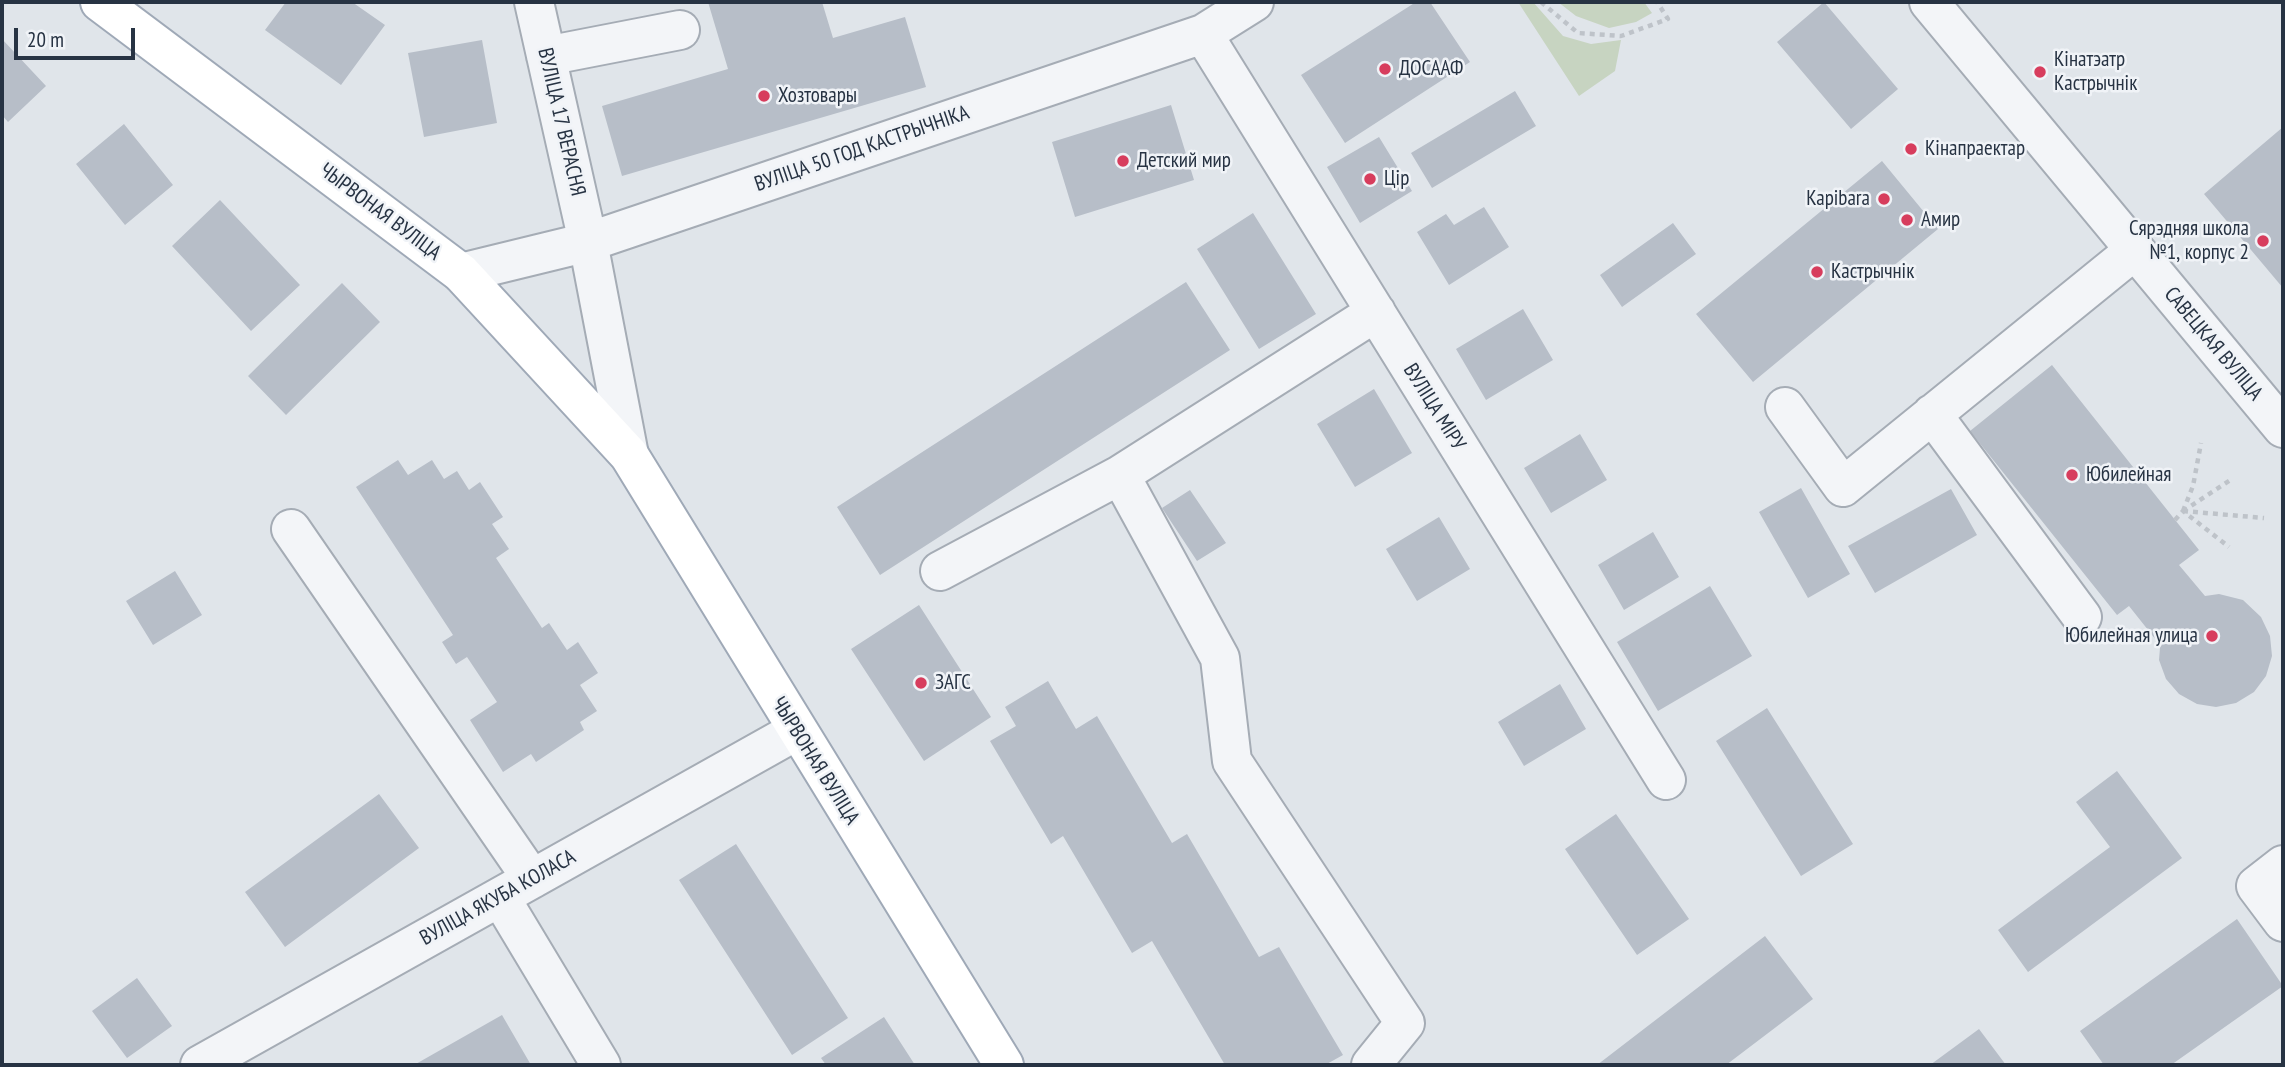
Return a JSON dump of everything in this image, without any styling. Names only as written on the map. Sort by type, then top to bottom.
[{"type":"main road","name":"ЧЫРВОНАЯ ВУЛІЦА","points":[[100,2],[461,272],[629,455],[796,731],[1004,1065]]},
{"type":"street","name":"ВУЛІЦА 17 ВЕРАСНЯ","points":[[534,2],[588,242]]},
{"type":"street","name":"ВУЛІЦА 50 ГОД КАСТРЫЧНІКА","points":[[461,272],[588,242],[1203,34],[1254,2]]},
{"type":"street","name":"САВЕЦКАЯ ВУЛІЦА","points":[[1928,2],[2283,428]]},
{"type":"street","points":[[546,56],[680,30]]},
{"type":"street","name":"ВУЛІЦА МІРУ","points":[[1203,34],[1666,780]]},
{"type":"street","name":"ЧЫРВОНАЯ ВУЛІЦА","points":[[588,242],[629,455]]},
{"type":"street","points":[[1785,407],[1843,487],[2134,250]]},
{"type":"street","points":[[940,571],[1120,475],[1376,312]]},
{"type":"street","points":[[1932,414],[2082,617]]},
{"type":"street","points":[[1120,475],[1220,658],[1232,761],[1405,1023],[1371,1065]]},
{"type":"street","points":[[291,529],[516,888],[601,1065]]},
{"type":"street","name":"ВУЛІЦА ЯКУБА КОЛАСА","points":[[200,1065],[796,731]]},
{"type":"street","points":[[2283,865],[2256,886],[2283,922]]},
{"type":"path","points":[[1541,2],[1578,33],[1621,36],[1668,19],[1657,2]]},
{"type":"path","points":[[2183,511],[2193,486],[2201,443]]},
{"type":"path","points":[[2175,520],[2183,511],[2232,480]]},
{"type":"path","points":[[2183,511],[2264,518]]},
{"type":"path","points":[[2183,511],[2230,547]]},
{"type":"green space","points":[[1518,2],[1533,2],[1563,36],[1591,44],[1621,40],[1615,71],[1579,96]]},
{"type":"green space","points":[[1558,2],[1644,2],[1652,13],[1636,22],[1609,28],[1576,16]]},
{"type":"building","points":[[286,2],[352,2],[385,25],[341,85],[265,30]]},
{"type":"building","name":"Хозтовары","points":[[708,2],[822,2],[833,38],[905,17],[926,87],[622,176],[602,106],[728,69]]},
{"type":"building","name":"ДОСААФ","points":[[1416,2],[1430,2],[1470,62],[1345,143],[1301,75]]},
{"type":"building","points":[[1824,2],[1898,89],[1851,129],[1777,42]]},
{"type":"building","points":[[2,39],[46,86],[8,122],[2,115]]},
{"type":"building","points":[[482,40],[497,123],[424,137],[408,53]]},
{"type":"building","points":[[1515,91],[1536,126],[1432,188],[1411,153]]},
{"type":"building","name":"Детский мир","points":[[1171,105],[1194,180],[1075,217],[1052,142]]},
{"type":"building","points":[[124,124],[173,185],[125,225],[76,164]]},
{"type":"building","name":"Сярэдняя школа №1, корпус 2","points":[[2283,127],[2283,288],[2204,194]]},
{"type":"building","name":"Цір","points":[[1379,137],[1412,191],[1360,223],[1327,167]]},
{"type":"building","name":"Кастрычнік","points":[[1882,161],[1938,229],[1753,382],[1696,314]]},
{"type":"building","points":[[220,200],[300,285],[251,331],[172,246]]},
{"type":"building","points":[[1484,207],[1509,247],[1449,285],[1417,232],[1446,214],[1454,225]]},
{"type":"building","points":[[1253,213],[1316,314],[1259,349],[1197,249]]},
{"type":"building","points":[[1673,223],[1696,254],[1622,307],[1600,275]]},
{"type":"building","points":[[1186,282],[1230,350],[880,575],[837,507]]},
{"type":"building","points":[[342,283],[380,322],[286,415],[248,376]]},
{"type":"building","points":[[1523,309],[1553,360],[1486,400],[1456,349]]},
{"type":"building","name":"Юбилейная","points":[[2052,365],[2199,550],[2179,565],[2205,596],[2219,594],[2243,600],[2261,617],[2270,636],[2272,656],[2266,676],[2254,692],[2236,703],[2216,707],[2197,704],[2179,694],[2166,679],[2159,660],[2161,636],[2156,640],[2129,606],[2117,615],[1970,431]]},
{"type":"building","points":[[1374,389],[1412,453],[1355,487],[1317,424]]},
{"type":"building","points":[[1580,434],[1607,480],[1551,513],[1524,468]]},
{"type":"building","points":[[398,460],[408,475],[432,460],[444,479],[457,471],[469,490],[480,482],[503,517],[492,524],[509,549],[496,558],[542,628],[549,623],[567,650],[578,642],[598,673],[580,685],[597,711],[580,722],[584,730],[536,762],[531,754],[503,772],[470,720],[497,702],[467,657],[456,664],[442,642],[453,635],[356,487]]},
{"type":"building","points":[[1801,488],[1850,574],[1808,598],[1759,512]]},
{"type":"building","points":[[1951,489],[1977,535],[1875,593],[1848,546]]},
{"type":"building","points":[[1190,490],[1226,543],[1197,561],[1162,508]]},
{"type":"building","points":[[1439,517],[1470,569],[1417,601],[1386,549]]},
{"type":"building","points":[[1653,532],[1679,577],[1624,610],[1598,565]]},
{"type":"building","points":[[175,571],[202,615],[153,645],[126,601]]},
{"type":"building","points":[[1710,586],[1752,656],[1658,711],[1617,642]]},
{"type":"building","name":"ЗАГС","points":[[919,605],[991,717],[924,761],[851,649]]},
{"type":"building","points":[[1048,681],[1076,729],[1097,716],[1172,843],[1187,834],[1259,957],[1279,947],[1343,1055],[1325,1065],[1225,1065],[1152,941],[1132,953],[1063,836],[1051,844],[990,741],[1016,726],[1005,707]]},
{"type":"building","points":[[1560,684],[1586,729],[1524,766],[1498,722]]},
{"type":"building","points":[[1767,708],[1853,844],[1801,876],[1716,741]]},
{"type":"building","points":[[2117,771],[2182,858],[2028,972],[1998,930],[2110,847],[2076,802]]},
{"type":"building","points":[[379,794],[419,848],[285,947],[245,892]]},
{"type":"building","points":[[1616,814],[1689,919],[1637,955],[1565,849]]},
{"type":"building","points":[[736,844],[848,1018],[792,1055],[679,880]]},
{"type":"building","points":[[2237,919],[2283,986],[2171,1065],[2104,1065],[2080,1031]]},
{"type":"building","points":[[1765,936],[1813,999],[1726,1065],[1597,1065]]},
{"type":"building","points":[[137,978],[172,1026],[127,1058],[92,1011]]},
{"type":"building","points":[[502,1015],[531,1065],[414,1065]]},
{"type":"building","points":[[884,1017],[915,1065],[826,1065],[821,1058]]},
{"type":"building","points":[[1979,1029],[2006,1065],[1930,1065]]},
{"type":"place","name":"ДОСААФ","points":[[1385,69]]},
{"type":"place","name":"Кінатэатр Кастрычнік","points":[[2040,72]]},
{"type":"place","name":"Хозтовары","points":[[764,96]]},
{"type":"place","name":"Кінапраектар","points":[[1911,149]]},
{"type":"place","name":"Детский мир","points":[[1123,161]]},
{"type":"place","name":"Цір","points":[[1370,179]]},
{"type":"place","name":"Kapibara","points":[[1884,199]]},
{"type":"place","name":"Амир","points":[[1907,220]]},
{"type":"place","name":"Сярэдняя школа №1, корпус 2","points":[[2263,241]]},
{"type":"place","name":"Кастрычнік","points":[[1817,272]]},
{"type":"place","name":"Юбилейная","points":[[2072,475]]},
{"type":"place","name":"Юбилейная улица","points":[[2212,636]]},
{"type":"place","name":"ЗАГС","points":[[921,683]]}]
